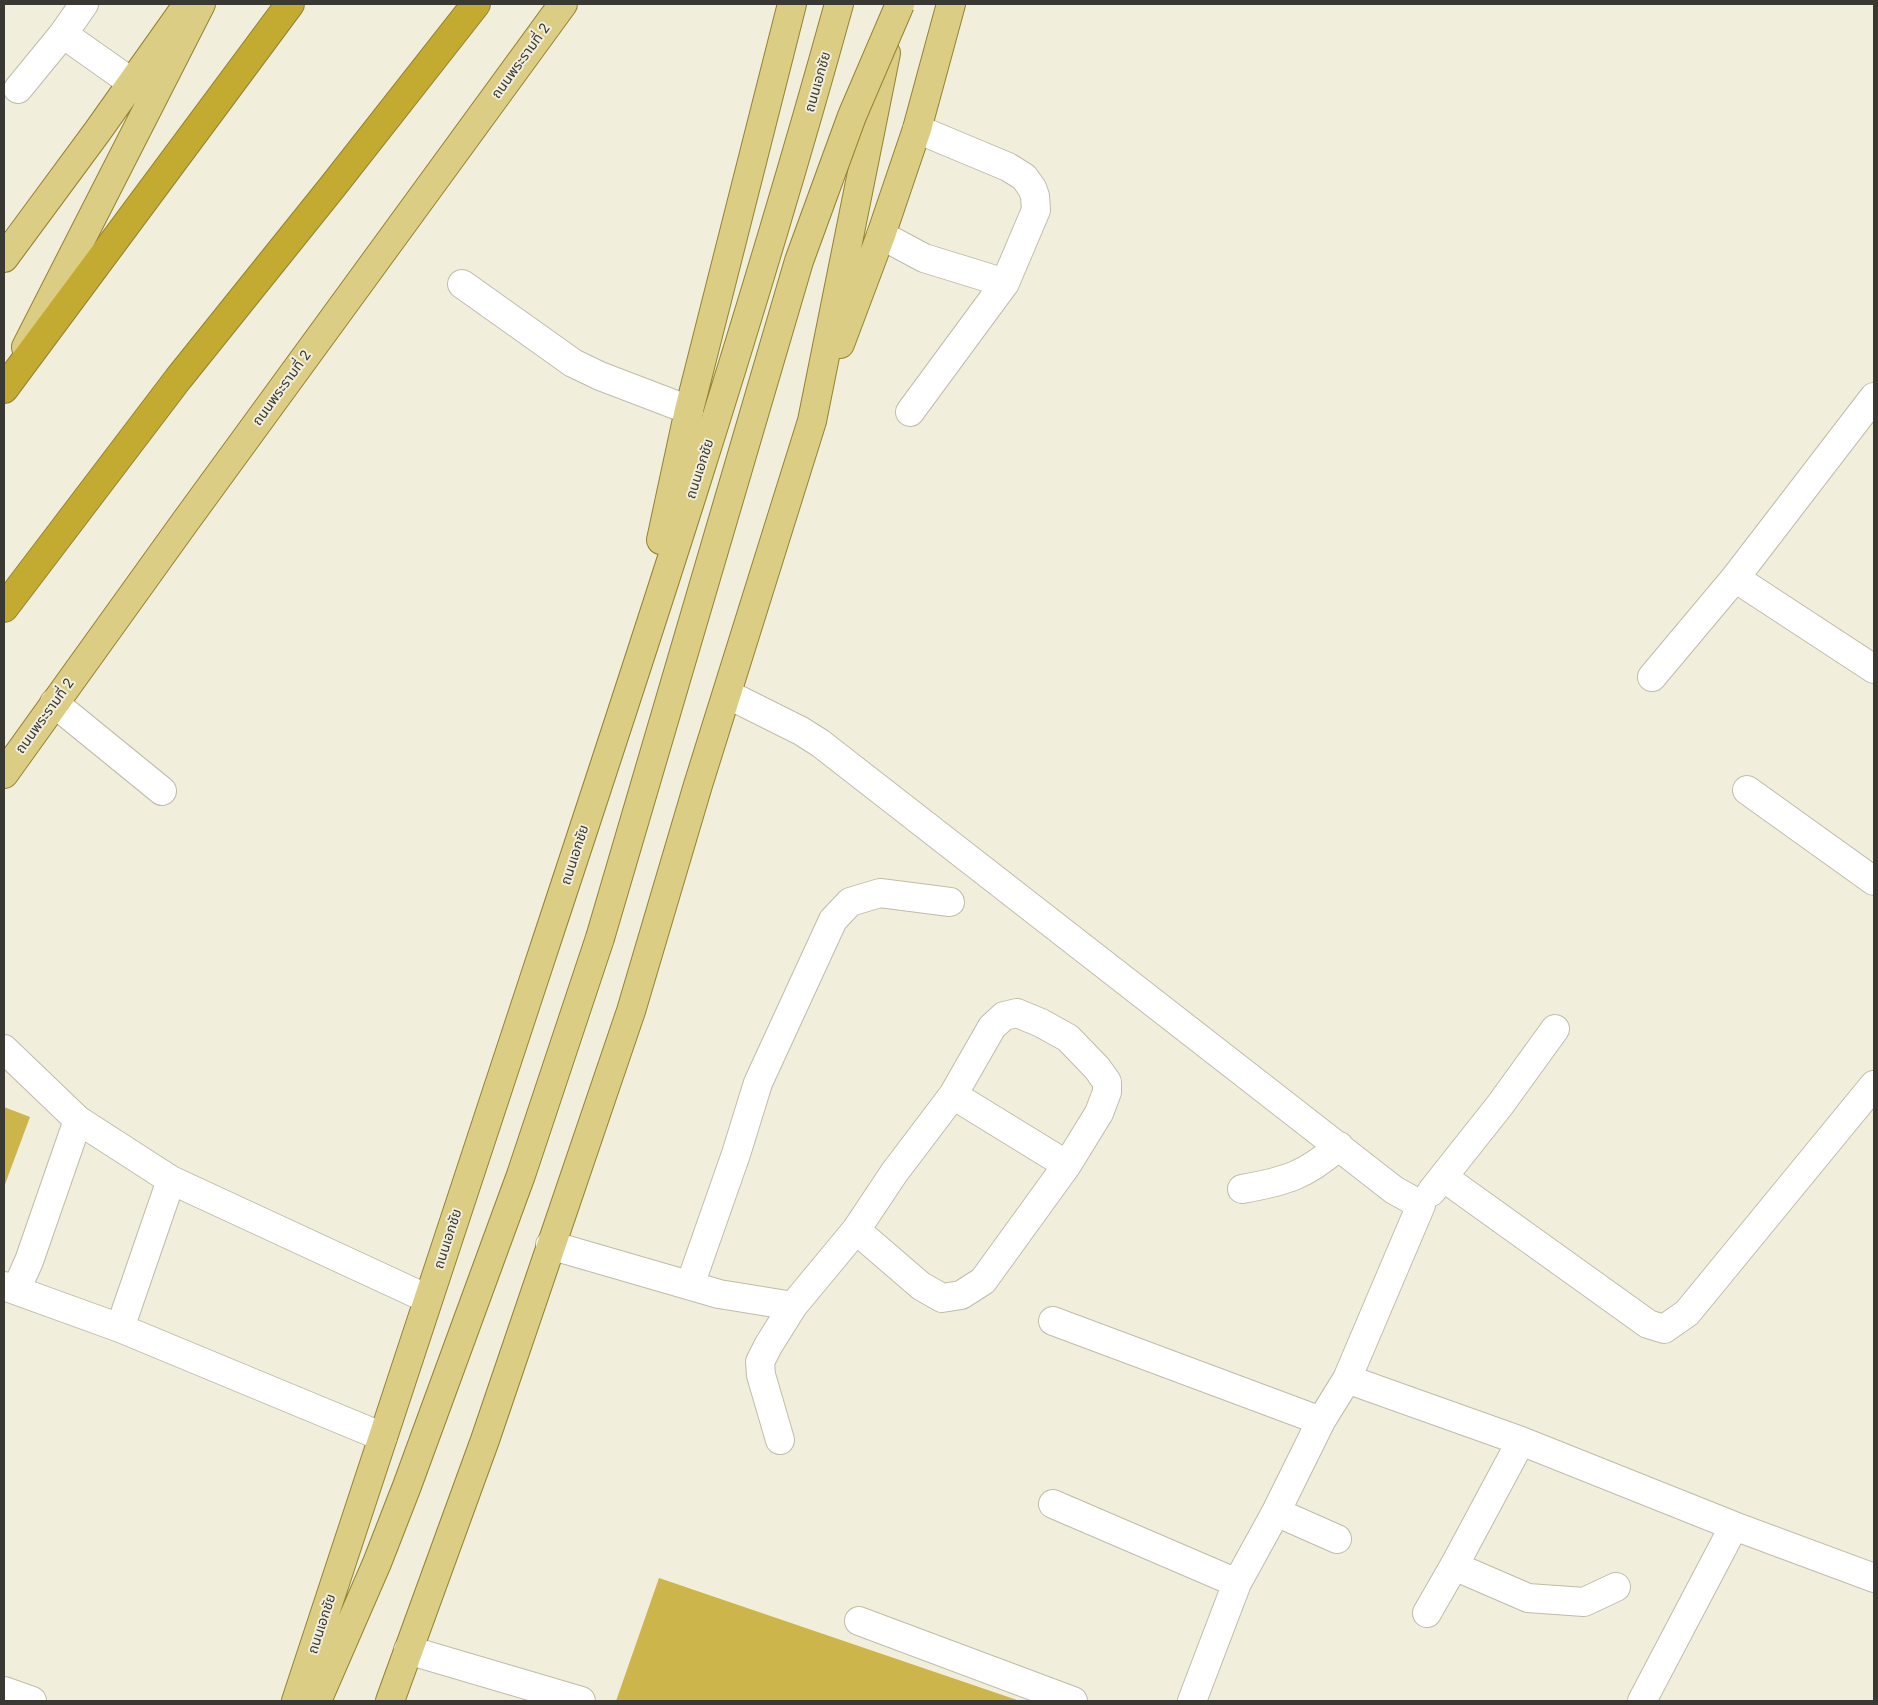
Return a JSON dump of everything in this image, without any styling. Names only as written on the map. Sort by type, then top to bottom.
[{"type":"highway","points":[[5,386],[290,4]]},
{"type":"highway","points":[[4,608],[178,380],[476,4]]},
{"type":"main road","points":[[8,246],[97,132],[188,4]]},
{"type":"main road","points":[[5,386],[201,4]]},
{"type":"main road","name":"ถนนพระรามที่ 2","points":[[4,774],[563,4]]},
{"type":"main road","points":[[625,705],[689,410],[792,4]]},
{"type":"main road","name":"ถนนเอกชัย","points":[[296,1701],[625,705],[730,374],[806,123],[839,4]]},
{"type":"main road","points":[[812,421],[863,159],[899,4]]},
{"type":"main road","points":[[317,1701],[373,1572],[407,1486],[521,1175],[600,938],[799,261],[852,116],[899,4]]},
{"type":"main road","points":[[390,1701],[485,1440],[631,1011],[812,421],[881,235],[917,129],[951,4]]},
{"type":"street","points":[[18,89],[63,34],[84,4]]},
{"type":"street","points":[[63,34],[131,82]]},
{"type":"street","points":[[910,412],[1006,283],[1036,210],[1035,196],[1024,177],[1008,167],[917,129]]},
{"type":"street","points":[[881,235],[924,258],[1006,283]]},
{"type":"street","points":[[462,284],[573,362],[600,376],[689,410]]},
{"type":"street","points":[[1652,677],[1735,578],[1874,396]]},
{"type":"street","points":[[1735,578],[1874,669]]},
{"type":"street","points":[[727,694],[801,731],[820,743],[1394,1190],[1421,1205]]},
{"type":"street","points":[[54,703],[162,791]]},
{"type":"street","points":[[1747,790],[1874,881]]},
{"type":"street","points":[[690,1285],[736,1154],[758,1083],[834,920],[850,902],[880,893],[950,902]]},
{"type":"street","points":[[780,1440],[761,1375],[760,1362],[768,1346],[792,1306],[856,1230],[894,1173],[953,1095],[992,1027],[1004,1016],[1017,1013],[1041,1023],[1068,1038],[1097,1068],[1107,1082],[1107,1092],[1099,1113],[1067,1166],[983,1281],[960,1295],[942,1298],[921,1286],[856,1230]]},
{"type":"street","points":[[1192,1701],[1237,1583],[1276,1512],[1320,1421],[1347,1379],[1421,1205],[1500,1105],[1555,1030]]},
{"type":"street","points":[[4,1049],[78,1120],[171,1180],[428,1300]]},
{"type":"street","points":[[1442,1178],[1648,1324],[1664,1329],[1687,1313],[1874,1085]]},
{"type":"street","points":[[953,1095],[1067,1166]]},
{"type":"street","points":[[78,1120],[29,1261],[10,1288],[120,1328],[383,1437]]},
{"type":"street","points":[[1242,1189],[1297,1176],[1319,1163],[1339,1146]]},
{"type":"street","points":[[120,1328],[171,1180]]},
{"type":"street","points":[[550,1245],[646,1271],[719,1294],[792,1306]]},
{"type":"street","points":[[1053,1321],[1320,1421]]},
{"type":"street","points":[[1347,1379],[1522,1441],[1734,1526],[1874,1578]]},
{"type":"street","points":[[1426,1613],[1454,1566],[1522,1441]]},
{"type":"street","points":[[1053,1504],[1237,1583]]},
{"type":"street","points":[[1276,1512],[1337,1539]]},
{"type":"street","points":[[1642,1701],[1734,1526]]},
{"type":"street","points":[[1454,1566],[1528,1598],[1584,1602],[1616,1587]]},
{"type":"street","points":[[859,1621],[1073,1701]]},
{"type":"street","points":[[408,1650],[581,1701]]},
{"type":"street","points":[[4,1691],[32,1701]]},
{"type":"building","points":[[4,1107],[30,1117],[4,1187]]},
{"type":"building","points":[[659,1578],[1020,1701],[616,1701]]}]
